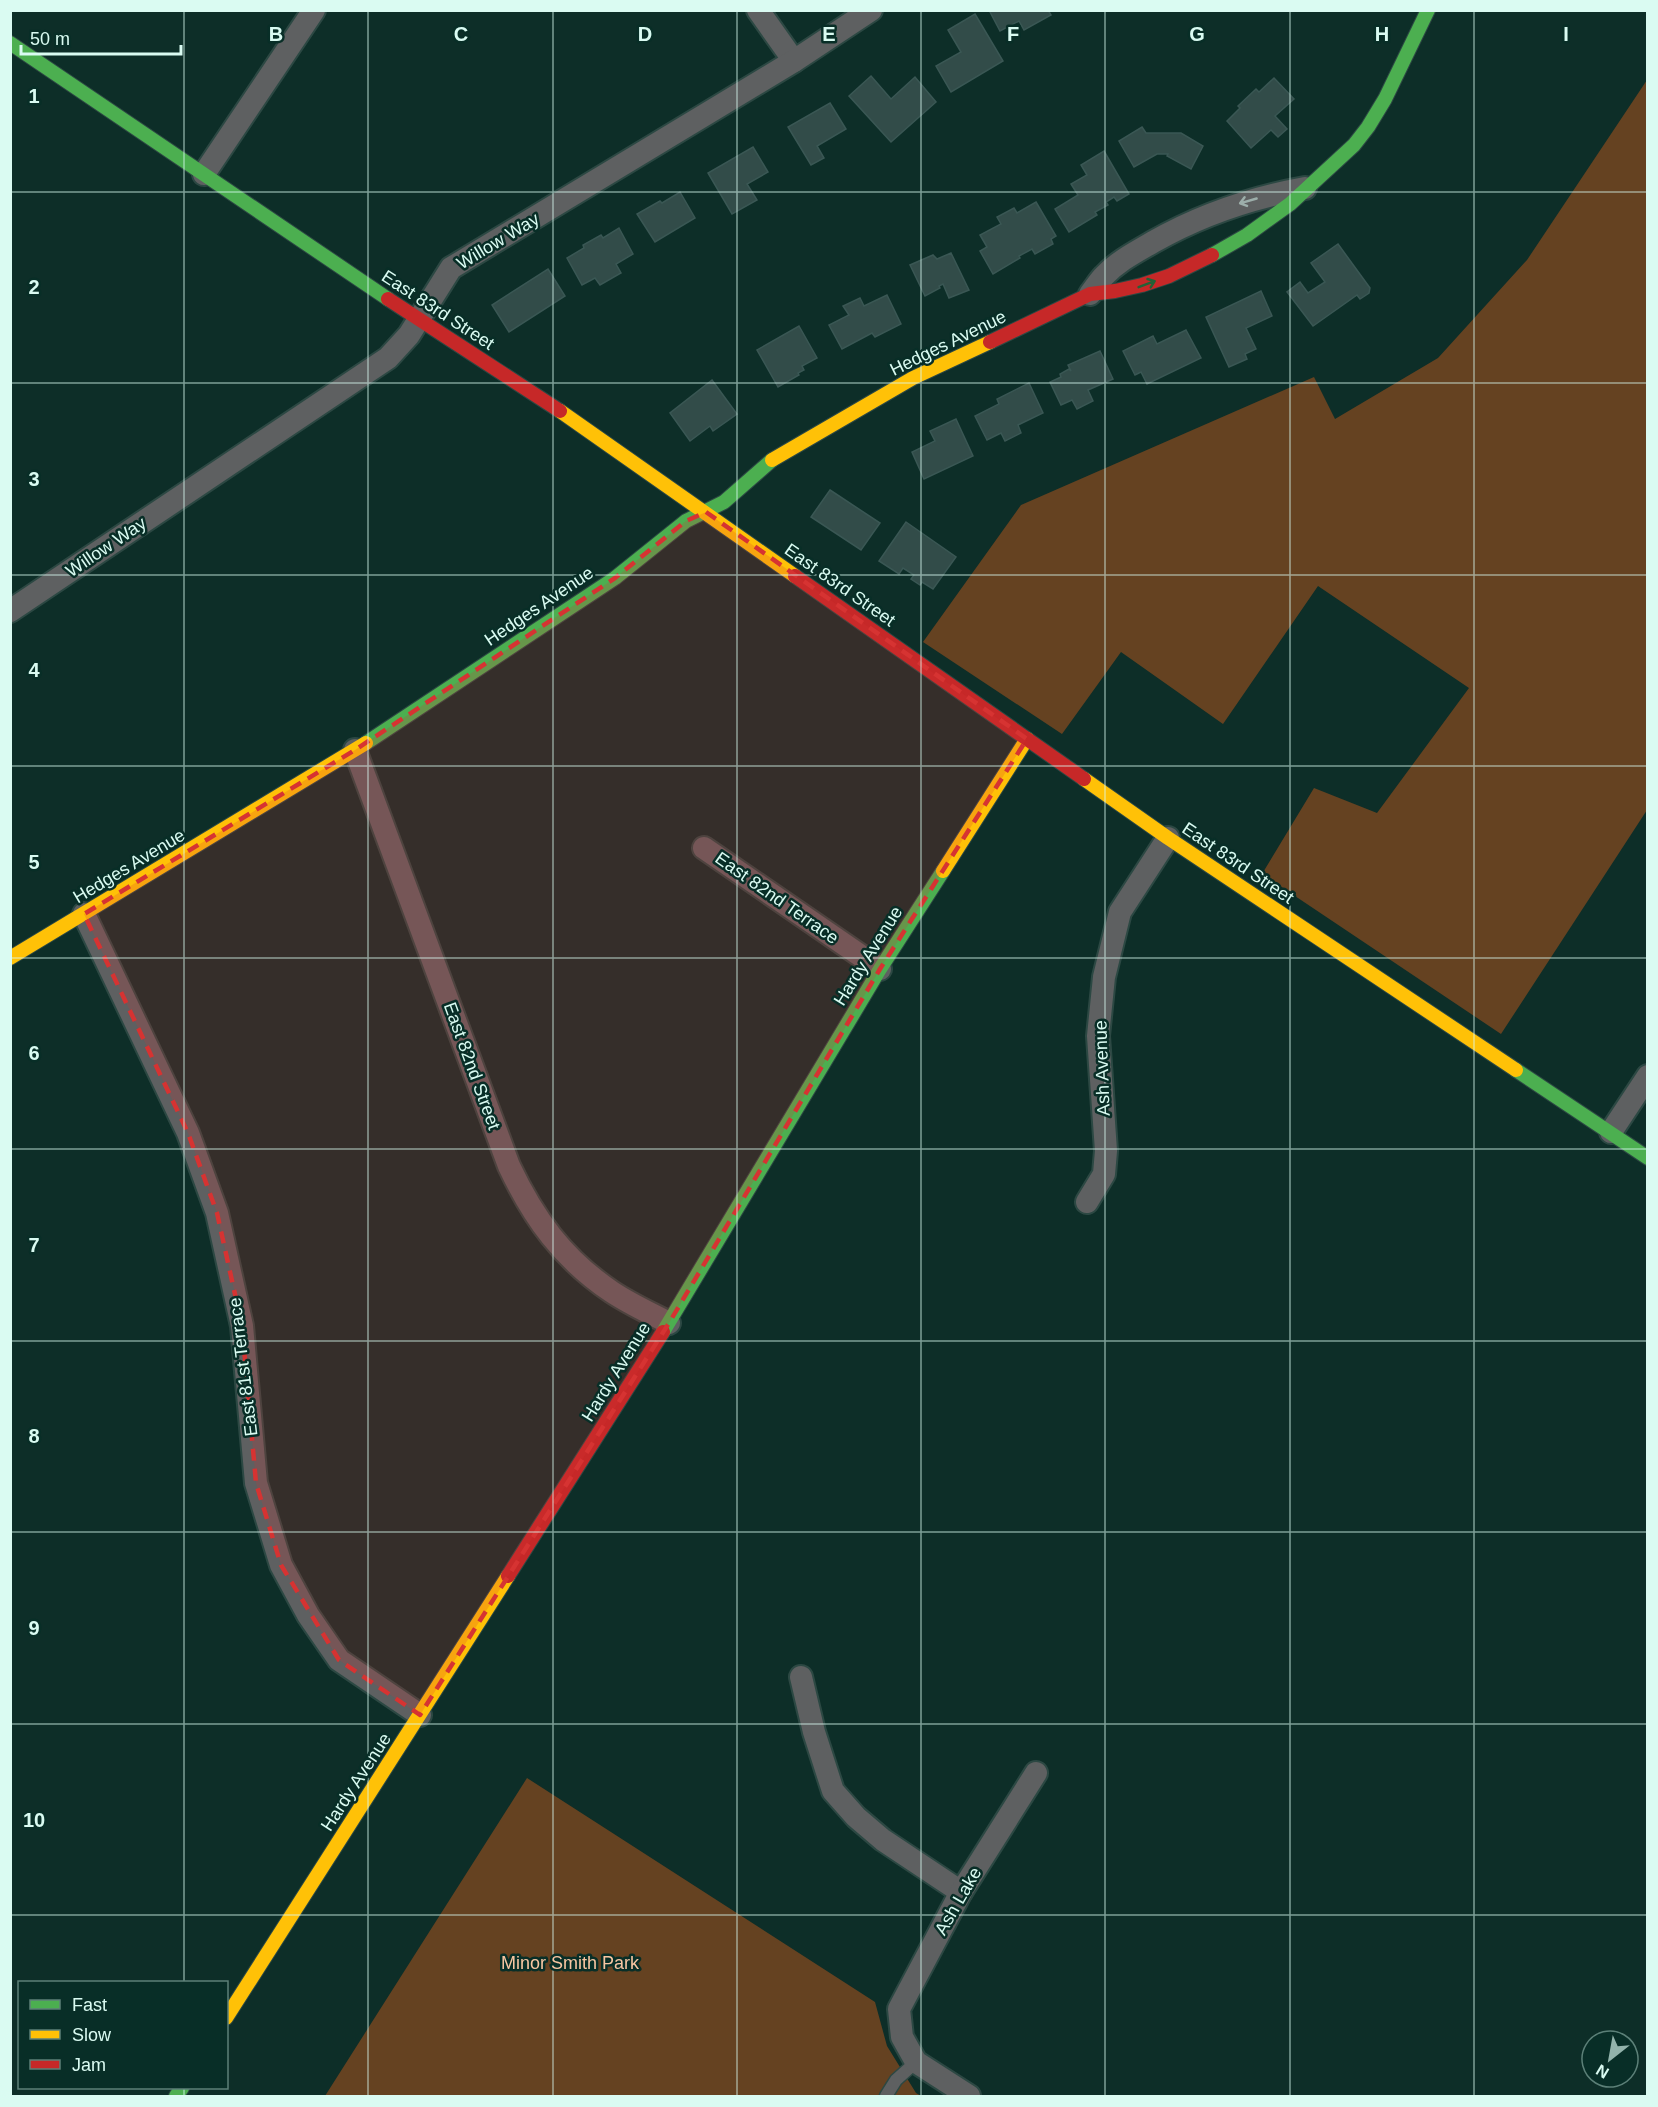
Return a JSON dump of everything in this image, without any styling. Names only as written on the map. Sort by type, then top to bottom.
[{"type":"street","points":[[204,174],[314,10]]},
{"type":"street","points":[[758,10],[794,61]]},
{"type":"street","name":"Willow Way","points":[[10,611],[388,358],[409,335],[451,268],[794,61],[871,10]]},
{"type":"street","points":[[1090,294],[1108,294],[1142,287],[1192,265],[1269,220],[1292,202],[1341,159],[1367,128],[1395,81],[1428,10]]},
{"type":"street","name":"East 83rd Street","points":[[10,43],[418,319],[550,404],[1168,838],[1647,1158]]},
{"type":"street","points":[[1090,294],[1103,277],[1126,257],[1167,234],[1218,210],[1275,193],[1305,189]]},
{"type":"street","name":"Hedges Avenue","points":[[10,958],[355,750],[615,578],[686,521],[724,502],[767,463],[913,378],[1090,294]]},
{"type":"street","name":"Hardy Avenue","points":[[228,2015],[669,1323],[880,969],[1027,739]]},
{"type":"street","name":"East 82nd Street","points":[[355,750],[505,1154],[525,1199],[551,1238],[583,1270],[613,1292],[669,1323]]},
{"type":"street","name":"Ash Avenue","points":[[1087,1202],[1104,1174],[1106,1150],[1098,1036],[1104,977],[1120,912],[1168,838]]},
{"type":"street","name":"East 82nd Terrace","points":[[704,848],[880,969]]},
{"type":"street","name":"East 81st Terrace","points":[[84,914],[188,1133],[217,1213],[242,1326],[256,1483],[281,1565],[308,1615],[339,1660],[420,1715]]},
{"type":"street","points":[[1611,1132],[1647,1076]]},
{"type":"street","points":[[801,1677],[816,1742],[833,1791],[856,1817],[883,1840],[961,1892]]},
{"type":"street","name":"Ash Lake","points":[[916,2062],[902,2037],[899,2009],[961,1892],[1036,1773]]},
{"type":"street","points":[[916,2062],[969,2097]]},
{"type":"lane","points":[[886,2097],[896,2080],[916,2062]]},
{"type":"highlighted area","points":[[706,512],[1027,739],[880,969],[669,1323],[420,1715],[339,1660],[281,1565],[256,1483],[242,1326],[217,1213],[188,1133],[84,914],[355,750],[615,578],[686,521]]},
{"type":"green space","points":[[1647,80],[1647,810],[1501,1034],[1262,874],[1314,788],[1377,813],[1469,688],[1318,586],[1223,724],[1121,652],[1062,734],[923,642],[1021,505],[1314,377],[1335,419],[1438,358],[1527,260]]},
{"type":"green space","name":"Minor Smith Park","points":[[527,1778],[875,2002],[887,2046],[916,2093],[921,2096],[325,2096]]},
{"type":"building","points":[[989,10],[1048,10],[1051,15],[1024,30],[1019,21],[1000,31]]},
{"type":"building","points":[[975,14],[1003,61],[951,92],[936,66],[961,52],[948,30]]},
{"type":"building","points":[[871,76],[891,99],[915,77],[936,102],[891,142],[849,96]]},
{"type":"building","points":[[1274,78],[1294,99],[1275,116],[1287,129],[1278,137],[1271,130],[1251,148],[1227,121],[1240,108],[1238,106],[1256,89],[1259,92]]},
{"type":"building","points":[[830,103],[846,129],[817,146],[824,158],[811,165],[788,127]]},
{"type":"building","points":[[1142,127],[1146,133],[1181,133],[1203,146],[1191,169],[1167,156],[1168,154],[1157,154],[1134,167],[1119,141]]},
{"type":"building","points":[[753,147],[768,172],[747,184],[757,200],[732,214],[708,173]]},
{"type":"building","points":[[1104,151],[1129,194],[1117,201],[1114,197],[1106,202],[1108,205],[1095,212],[1097,215],[1069,232],[1055,209],[1078,195],[1071,184],[1087,175],[1081,165]]},
{"type":"building","points":[[680,192],[695,218],[655,242],[637,214]]},
{"type":"building","points":[[1036,202],[1056,236],[1051,239],[1053,244],[1035,254],[1032,249],[993,274],[980,251],[987,247],[980,235],[1001,224],[997,217],[1014,208],[1017,213]]},
{"type":"building","points":[[619,228],[633,254],[616,264],[621,273],[600,285],[595,278],[582,285],[567,258],[584,248],[583,245],[601,235],[603,238]]},
{"type":"building","points":[[1338,244],[1370,288],[1369,293],[1360,299],[1357,295],[1313,326],[1287,292],[1300,282],[1308,293],[1325,282],[1311,263]]},
{"type":"building","points":[[951,253],[969,290],[949,298],[943,284],[925,296],[910,265],[933,255],[937,259]]},
{"type":"building","points":[[548,269],[565,296],[509,332],[492,305]]},
{"type":"building","points":[[1261,291],[1272,316],[1246,328],[1256,349],[1245,354],[1247,359],[1229,367],[1206,317]]},
{"type":"building","points":[[887,295],[901,324],[875,337],[872,333],[842,349],[829,325],[849,315],[843,306],[860,298],[864,306]]},
{"type":"building","points":[[799,326],[817,358],[802,366],[804,370],[798,373],[799,375],[778,387],[757,350]]},
{"type":"building","points":[[1186,330],[1201,358],[1147,384],[1141,372],[1135,375],[1123,351],[1153,336],[1157,344]]},
{"type":"building","points":[[1100,351],[1113,379],[1088,390],[1093,401],[1077,409],[1072,400],[1061,405],[1050,382],[1061,377],[1060,374],[1069,369],[1071,371],[1068,365]]},
{"type":"building","points":[[712,380],[737,414],[713,431],[710,426],[690,441],[670,413]]},
{"type":"building","points":[[1029,383],[1043,413],[1018,425],[1021,433],[1005,441],[1001,433],[987,440],[975,416],[999,404],[997,399]]},
{"type":"building","points":[[956,419],[973,456],[924,479],[912,452],[935,441],[930,431]]},
{"type":"building","points":[[830,490],[880,523],[861,550],[811,517]]},
{"type":"building","points":[[906,522],[956,557],[933,589],[922,582],[920,585],[911,579],[914,575],[903,568],[899,574],[879,561]]},
{"type":"traffic: fast","points":[[1212,255],[1247,235],[1290,204],[1354,145],[1385,99],[1428,10]]},
{"type":"traffic: fast","points":[[10,43],[388,299]]},
{"type":"traffic: fast","points":[[366,743],[615,578],[686,521],[724,502],[772,460]]},
{"type":"traffic: fast","points":[[663,1332],[880,969],[943,871]]},
{"type":"traffic: fast","points":[[1516,1070],[1648,1158]]},
{"type":"traffic: fast","points":[[176,2096],[181,2089]]},
{"type":"traffic: slow","points":[[772,460],[913,378],[990,342]]},
{"type":"traffic: slow","points":[[560,411],[795,576]]},
{"type":"traffic: slow","points":[[943,871],[1027,739]]},
{"type":"traffic: slow","points":[[10,958],[366,743]]},
{"type":"traffic: slow","points":[[1084,779],[1168,838],[1516,1070]]},
{"type":"traffic: slow","points":[[228,2015],[508,1576]]},
{"type":"traffic: jam","points":[[990,342],[1090,294],[1142,285],[1169,276],[1212,255]]},
{"type":"traffic: jam","points":[[388,299],[560,411]]},
{"type":"traffic: jam","points":[[795,576],[1084,779]]},
{"type":"traffic: jam","points":[[508,1576],[663,1332]]}]
